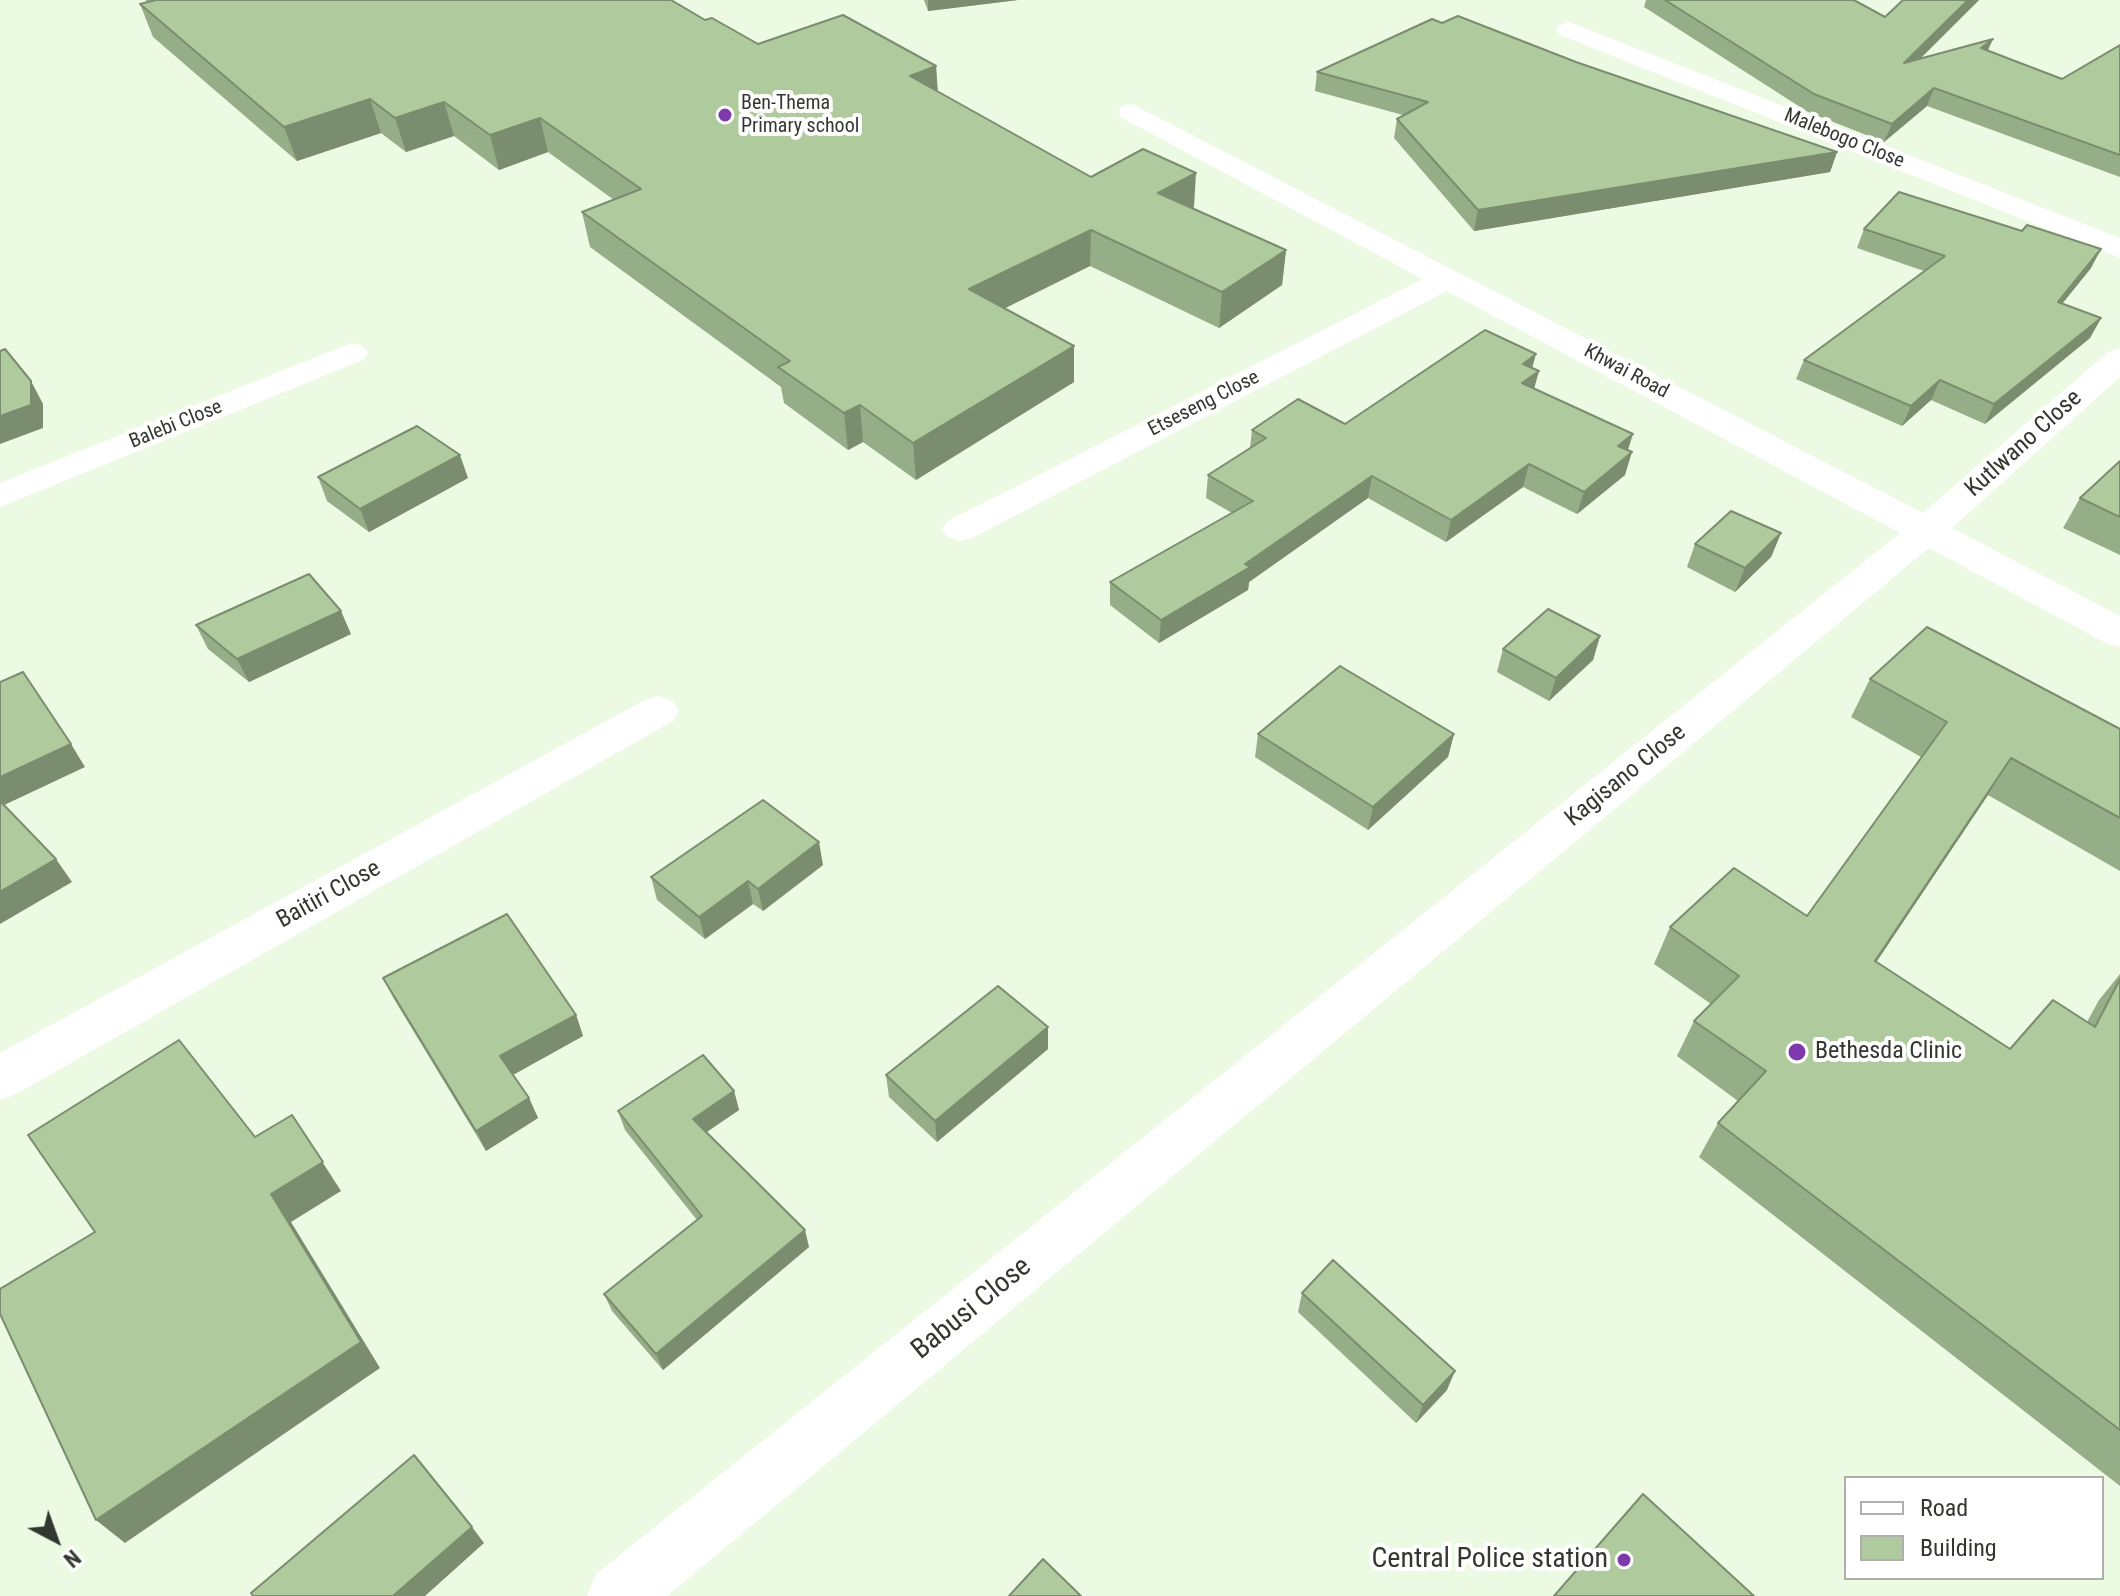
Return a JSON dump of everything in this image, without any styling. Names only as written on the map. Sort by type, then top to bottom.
[{"type":"street","name":"Malebogo Close","points":[[1569,30],[2120,249]]},
{"type":"street","name":"Khwai Road","points":[[1132,112],[2120,633]]},
{"type":"street","name":"Etseseng Close","points":[[961,529],[1447,279]]},
{"type":"street","name":"Balebi Close","points":[[0,496],[351,353]]},
{"type":"street","name":"Kutlwano Close","points":[[1927,530],[2120,359]]},
{"type":"street","name":"Kagisano Close","points":[[1326,1022],[1927,530]]},
{"type":"street","name":"Baitiri Close","points":[[0,1078],[658,711]]},
{"type":"street","name":"Babusi Close","points":[[618,1596],[1326,1022]]},
{"type":"building","points":[[156,0],[671,0],[705,20],[712,18],[758,44],[843,15],[936,66],[910,76],[1091,177],[1143,149],[1196,173],[1158,193],[1286,250],[1222,292],[1091,230],[969,289],[1074,346],[913,443],[860,405],[844,413],[778,367],[790,361],[582,212],[641,189],[540,118],[490,135],[444,102],[395,118],[370,99],[284,127],[140,4]]},
{"type":"building","points":[[1665,0],[1854,0],[1885,17],[1903,0],[1968,0],[1904,63],[1993,39],[1981,48],[2062,79],[2120,45],[2120,155],[1934,88],[1892,124],[1814,94]]},
{"type":"building","points":[[1458,16],[1576,62],[1837,152],[1478,210],[1397,119],[1428,102],[1317,72],[1432,19],[1442,23]]},
{"type":"building","points":[[1899,192],[2022,231],[2027,225],[2101,249],[2058,302],[2101,318],[1994,404],[1940,380],[1911,406],[1804,360],[1945,256],[1864,229]]},
{"type":"building","points":[[1485,330],[1536,354],[1523,364],[1539,371],[1522,383],[1633,434],[1618,446],[1632,452],[1584,492],[1529,464],[1451,520],[1372,476],[1245,564],[1250,567],[1161,620],[1110,582],[1253,501],[1208,475],[1266,438],[1252,430],[1298,399],[1345,424]]},
{"type":"building","points":[[5,349],[31,381],[31,405],[0,416],[0,351]]},
{"type":"building","points":[[417,426],[460,455],[360,509],[318,477]]},
{"type":"building","points":[[2120,461],[2120,517],[2080,498]]},
{"type":"building","points":[[1731,511],[1781,533],[1745,568],[1695,544]]},
{"type":"building","points":[[309,574],[341,611],[237,659],[196,625]]},
{"type":"building","points":[[1548,609],[1600,636],[1556,678],[1503,649]]},
{"type":"building","points":[[1927,627],[2120,729],[2120,818],[2011,758],[1875,961],[2010,1049],[2053,1000],[2095,1027],[2120,979],[2120,1430],[1718,1123],[1766,1071],[1694,1021],[1739,976],[1670,927],[1734,868],[1807,916],[1947,722],[1870,679]]},
{"type":"building","points":[[1340,666],[1454,734],[1373,807],[1258,734]]},
{"type":"building","points":[[23,672],[71,744],[0,777],[0,682]]},
{"type":"building","points":[[763,800],[819,842],[758,889],[748,881],[699,917],[651,877]]},
{"type":"building","points":[[0,801],[56,859],[0,892]]},
{"type":"building","points":[[507,914],[576,1015],[500,1056],[529,1098],[476,1131],[383,978]]},
{"type":"building","points":[[998,986],[1048,1027],[935,1121],[886,1075]]},
{"type":"building","points":[[179,1040],[255,1137],[292,1115],[323,1162],[271,1194],[361,1342],[96,1520],[0,1314],[0,1289],[95,1232],[28,1135]]},
{"type":"building","points":[[703,1055],[734,1091],[693,1119],[805,1230],[656,1354],[604,1294],[702,1216],[618,1111]]},
{"type":"building","points":[[1333,1260],[1455,1371],[1423,1405],[1302,1293]]},
{"type":"building","points":[[414,1455],[472,1527],[393,1596],[253,1596],[251,1593]]},
{"type":"building","points":[[1643,1494],[1754,1596],[1554,1596]]},
{"type":"building","points":[[1043,1559],[1081,1596],[1009,1596]]},
{"type":"place","name":"Ben-Thema Primary school","points":[[725,115]]},
{"type":"place","name":"Bethesda Clinic","points":[[1797,1052]]},
{"type":"place","name":"Central Police station","points":[[1624,1560]]}]
